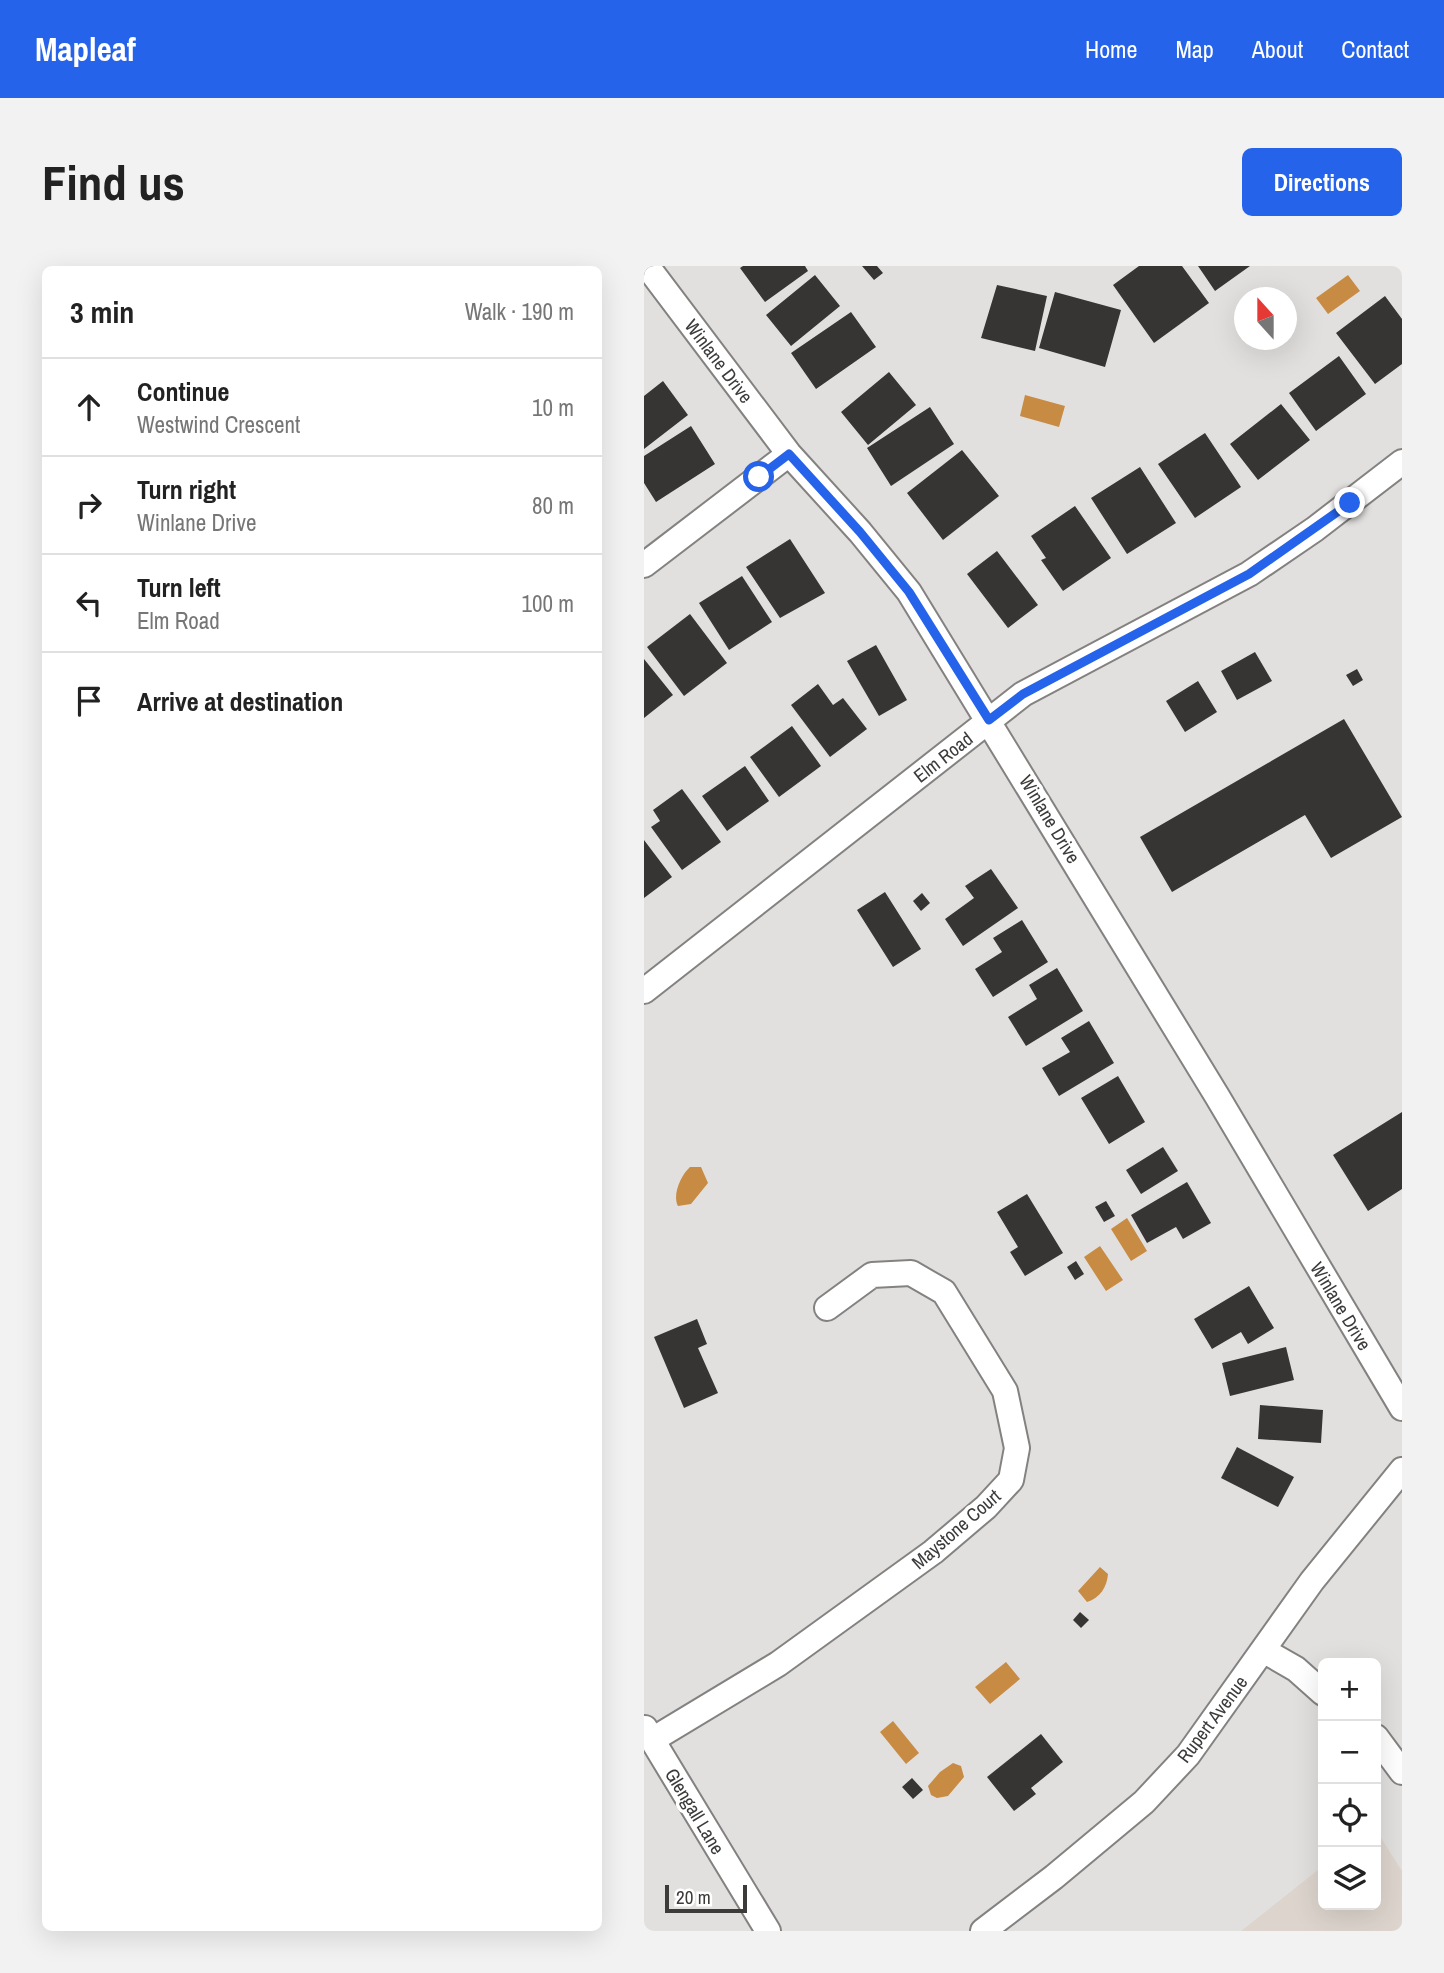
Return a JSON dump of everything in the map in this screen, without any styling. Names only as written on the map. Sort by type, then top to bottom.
[{"type":"street","name":"Winlane Drive","points":[[647,266],[789,454],[860,532],[909,592],[989,720],[1402,1408]]},
{"type":"street","points":[[644,565],[789,454]]},
{"type":"street","name":"Elm Road","points":[[644,991],[1023,694],[1249,574],[1315,529],[1402,462]]},
{"type":"street","name":"Maystone Court","points":[[648,1733],[778,1664],[933,1552],[986,1507],[1011,1480],[1017,1448],[1005,1391],[944,1292],[911,1273],[872,1275],[827,1308]]},
{"type":"street","name":"Rupert Avenue","points":[[983,1931],[1054,1877],[1144,1801],[1188,1755],[1312,1581],[1402,1470]]},
{"type":"street","points":[[1263,1650],[1296,1669],[1318,1689]]},
{"type":"street","name":"Glengall Lane","points":[[648,1733],[768,1931]]},
{"type":"street","points":[[1381,1744],[1402,1772]]},
{"type":"shaded area","points":[[1348,275],[1360,291],[1328,314],[1316,298]]},
{"type":"shaded area","points":[[1025,395],[1065,406],[1059,427],[1020,416]]},
{"type":"shaded area","points":[[690,1167],[701,1167],[708,1183],[691,1204],[678,1206],[678,1185]]},
{"type":"shaded area","points":[[1127,1218],[1147,1251],[1131,1261],[1111,1229]]},
{"type":"shaded area","points":[[1100,1246],[1123,1280],[1106,1291],[1084,1257]]},
{"type":"shaded area","points":[[1100,1567],[1108,1574],[1106,1583],[1099,1595],[1087,1602],[1078,1591]]},
{"type":"shaded area","points":[[1006,1662],[1020,1679],[990,1704],[975,1687]]},
{"type":"shaded area","points":[[893,1721],[919,1753],[906,1764],[880,1732]]},
{"type":"shaded area","points":[[953,1763],[961,1766],[964,1777],[948,1796],[937,1798],[931,1795],[928,1786],[940,1772]]},
{"type":"shaded area","points":[[1381,1838],[1402,1871],[1402,1931],[1241,1931],[1318,1870],[1318,1910],[1381,1910]]},
{"type":"building","points":[[805,266],[808,271],[765,302],[740,268]]},
{"type":"building","points":[[862,266],[877,266],[883,273],[874,280]]},
{"type":"building","points":[[1139,266],[1182,266],[1209,303],[1154,343],[1113,285]]},
{"type":"building","points":[[1198,266],[1250,266],[1215,291]]},
{"type":"building","points":[[815,275],[840,306],[791,346],[766,315]]},
{"type":"building","points":[[997,285],[1047,296],[1035,351],[981,338]]},
{"type":"building","points":[[1055,292],[1121,310],[1105,367],[1039,348]]},
{"type":"building","points":[[1385,296],[1402,319],[1402,364],[1375,384],[1336,333]]},
{"type":"building","points":[[851,312],[876,347],[816,389],[791,353]]},
{"type":"building","points":[[1339,356],[1366,394],[1316,431],[1289,393]]},
{"type":"building","points":[[889,372],[916,405],[868,445],[841,412]]},
{"type":"building","points":[[663,381],[688,415],[644,449],[644,396]]},
{"type":"building","points":[[1281,404],[1310,440],[1258,480],[1230,444]]},
{"type":"building","points":[[930,407],[954,444],[891,486],[867,448]]},
{"type":"building","points":[[691,426],[715,464],[656,502],[644,483],[644,456]]},
{"type":"building","points":[[1205,433],[1241,487],[1195,518],[1158,464]]},
{"type":"building","points":[[962,450],[999,496],[943,540],[907,493]]},
{"type":"building","points":[[1140,467],[1176,523],[1127,554],[1091,498]]},
{"type":"building","points":[[1075,506],[1111,558],[1063,591],[1041,560],[1046,558],[1031,536]]},
{"type":"building","points":[[790,539],[825,593],[780,618],[746,567]]},
{"type":"building","points":[[997,551],[1038,605],[1008,628],[967,574]]},
{"type":"building","points":[[742,576],[772,622],[729,650],[699,603]]},
{"type":"building","points":[[690,614],[727,663],[684,696],[647,647]]},
{"type":"building","points":[[876,645],[907,700],[879,716],[847,661]]},
{"type":"building","points":[[1255,652],[1272,681],[1237,700],[1221,671]]},
{"type":"building","points":[[644,659],[673,695],[644,718]]},
{"type":"building","points":[[1357,669],[1363,680],[1353,686],[1346,675]]},
{"type":"building","points":[[1198,681],[1217,712],[1185,732],[1166,701]]},
{"type":"building","points":[[818,684],[833,705],[843,698],[867,729],[830,757],[791,705]]},
{"type":"building","points":[[1344,719],[1402,817],[1331,858],[1305,815],[1172,892],[1140,837]]},
{"type":"building","points":[[792,726],[821,766],[779,797],[750,757]]},
{"type":"building","points":[[745,766],[769,801],[727,831],[702,796]]},
{"type":"building","points":[[682,789],[721,842],[682,870],[651,827],[660,821],[653,810]]},
{"type":"building","points":[[644,840],[672,877],[644,898]]},
{"type":"building","points":[[991,869],[1018,908],[963,946],[945,919],[974,898],[965,886]]},
{"type":"building","points":[[885,892],[921,949],[893,967],[857,910]]},
{"type":"building","points":[[922,893],[930,903],[921,911],[913,901]]},
{"type":"building","points":[[1022,920],[1048,962],[993,997],[975,969],[1002,952],[993,938]]},
{"type":"building","points":[[1057,968],[1083,1011],[1026,1046],[1008,1017],[1037,999],[1029,985]]},
{"type":"building","points":[[1089,1021],[1114,1063],[1059,1096],[1042,1068],[1070,1052],[1061,1038]]},
{"type":"building","points":[[1118,1076],[1145,1122],[1109,1144],[1081,1098]]},
{"type":"building","points":[[1402,1112],[1402,1189],[1368,1211],[1333,1155]]},
{"type":"building","points":[[1163,1147],[1178,1171],[1141,1194],[1126,1170]]},
{"type":"building","points":[[1187,1182],[1211,1223],[1183,1239],[1176,1227],[1147,1243],[1131,1215]]},
{"type":"building","points":[[1027,1194],[1063,1253],[1025,1276],[1010,1252],[1018,1247],[997,1212]]},
{"type":"building","points":[[1106,1201],[1115,1216],[1104,1222],[1095,1207]]},
{"type":"building","points":[[1076,1261],[1084,1274],[1075,1280],[1067,1267]]},
{"type":"building","points":[[1249,1286],[1274,1328],[1248,1344],[1241,1332],[1212,1349],[1194,1319]]},
{"type":"building","points":[[697,1319],[707,1344],[698,1348],[718,1393],[684,1408],[654,1337]]},
{"type":"building","points":[[1286,1347],[1294,1380],[1230,1396],[1222,1363]]},
{"type":"building","points":[[1260,1405],[1323,1410],[1321,1443],[1258,1439]]},
{"type":"building","points":[[1237,1447],[1294,1477],[1278,1507],[1221,1478]]},
{"type":"building","points":[[1080,1612],[1089,1620],[1081,1628],[1073,1620]]},
{"type":"building","points":[[1041,1734],[1063,1762],[1031,1788],[1036,1794],[1014,1811],[987,1777]]},
{"type":"building","points":[[912,1778],[923,1790],[913,1799],[902,1787]]},
{"type":"route","points":[[759,477],[789,454],[860,532],[909,592],[989,720],[1023,694],[1249,574],[1350,503]]}]
